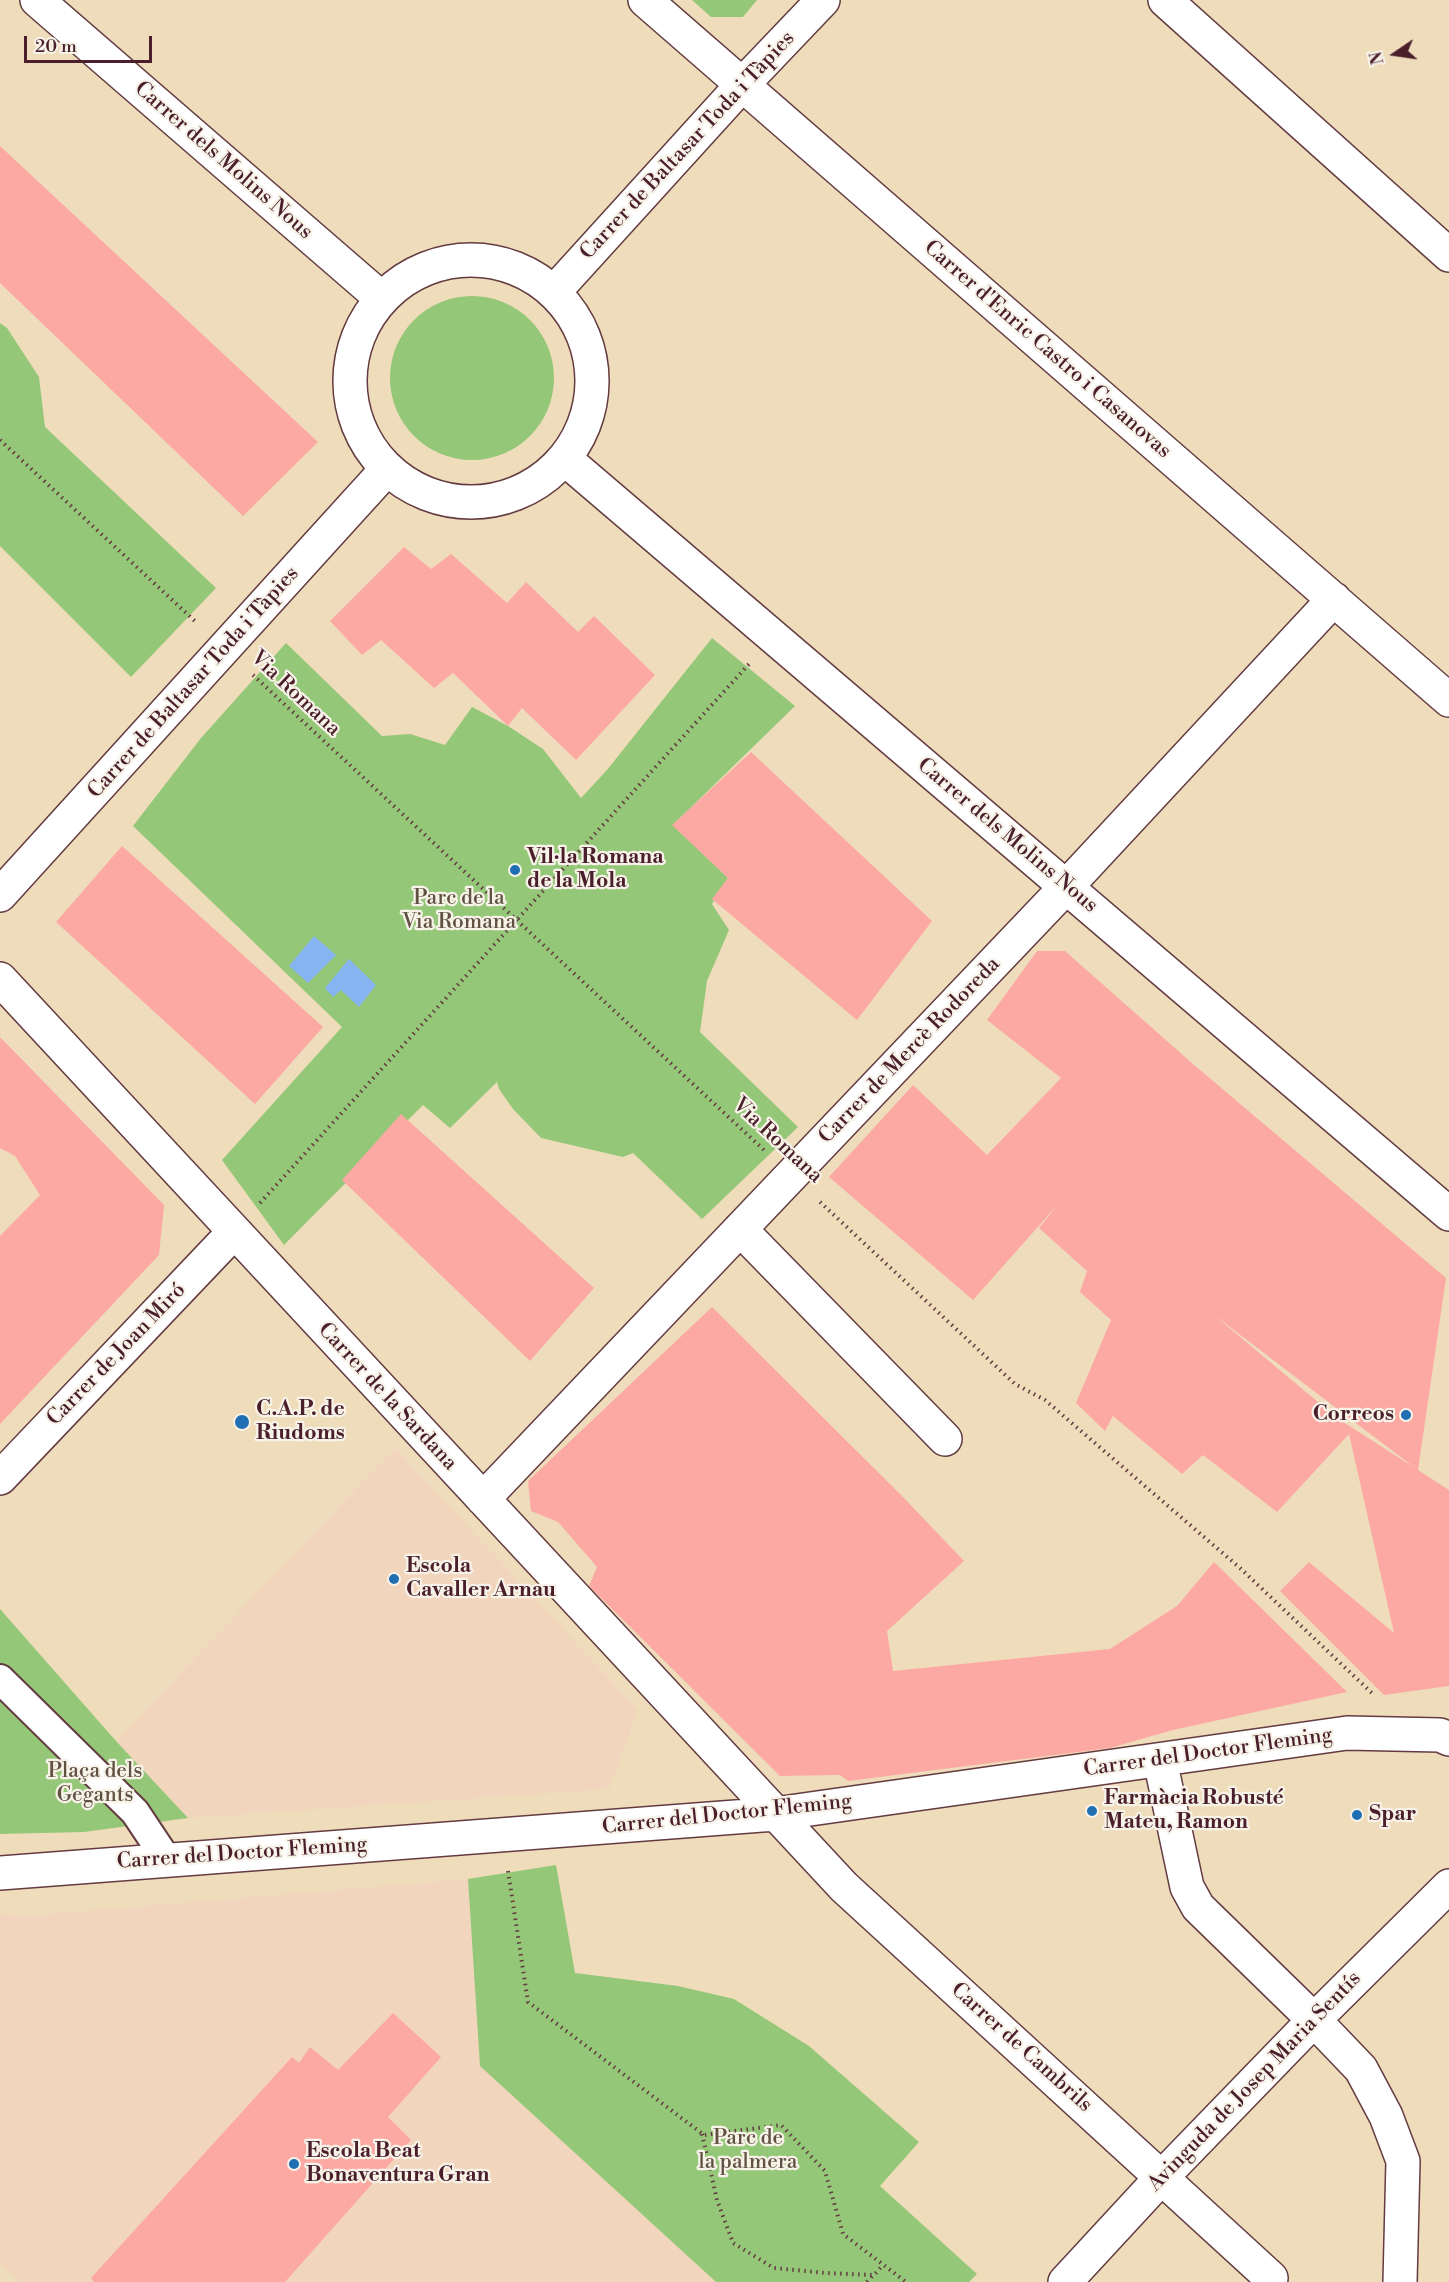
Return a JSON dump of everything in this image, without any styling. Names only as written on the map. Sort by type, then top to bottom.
[{"type":"street","name":"Carrer dels Molins Nous","points":[[37,0],[381,298]]},
{"type":"street","name":"Carrer d'Enric Castro i Casanovas","points":[[645,0],[1449,700]]},
{"type":"street","name":"Carrer de Baltasar Toda i Tàpies","points":[[554,292],[742,85],[823,0]]},
{"type":"street","points":[[1165,0],[1449,255]]},
{"type":"street","points":[[466,259],[498,262],[528,274],[554,292],[573,316],[586,343],[592,373],[590,404],[581,433],[565,459],[544,478],[520,493],[492,501],[473,502],[436,497],[410,486],[387,469],[370,449],[358,425],[351,398],[350,380],[354,345],[365,320],[381,298],[406,278],[435,264],[466,259]]},
{"type":"street","name":"Carrer dels Molins Nous","points":[[565,459],[1449,1214]]},
{"type":"street","name":"Carrer de Baltasar Toda i Tàpies","points":[[0,895],[387,469]]},
{"type":"street","name":"Carrer de Mercè Rodoreda","points":[[483,1499],[1067,886],[1334,599]]},
{"type":"street","name":"Carrer de la Sardana","points":[[0,979],[775,1814]]},
{"type":"street","points":[[740,1230],[945,1439]]},
{"type":"street","name":"Carrer de Joan Miró","points":[[0,1478],[234,1233]]},
{"type":"street","points":[[0,1679],[135,1812],[167,1860]]},
{"type":"street","name":"Carrer del Doctor Fleming","points":[[0,1873],[775,1814],[1347,1733],[1440,1735],[1449,1739]]},
{"type":"street","points":[[1160,1760],[1187,1887],[1198,1907],[1314,2020],[1360,2070],[1386,2116],[1403,2161],[1400,2282]]},
{"type":"street","name":"Carrer de Cambrils","points":[[775,1814],[844,1887],[1271,2278]]},
{"type":"street","name":"Avinguda de Josep Maria Sentís","points":[[1065,2282],[1162,2177],[1314,2020],[1449,1886]]},
{"type":"path","name":"Via Romana","points":[[0,440],[1016,1384],[1045,1400],[1240,1568],[1369,1688],[1408,1734]]},
{"type":"path","points":[[234,1233],[774,637]]},
{"type":"path","points":[[502,1835],[528,2002],[704,2135],[781,2125],[825,2171],[843,2234],[906,2282]]},
{"type":"path","points":[[702,2133],[717,2200],[733,2243],[774,2268],[874,2275]]},
{"type":"path","points":[[867,2282],[883,2265]]},
{"type":"shaded area","name":"Escola Cavaller Arnau","points":[[395,1448],[638,1710],[609,1789],[188,1818],[116,1741]]},
{"type":"shaded area","name":"Escola Beat Bonaventura Gran","points":[[468,1879],[480,2066],[716,2282],[21,2282],[0,2263],[0,1914],[39,1915]]},
{"type":"green space","points":[[692,0],[757,0],[743,17],[711,17]]},
{"type":"green space","points":[[472,296],[503,302],[530,320],[548,347],[554,378],[548,409],[530,436],[503,454],[472,460],[441,454],[414,436],[396,409],[390,378],[396,347],[414,320],[441,302]]},
{"type":"green space","points":[[0,323],[7,328],[39,377],[45,427],[216,588],[131,677],[0,546]]},
{"type":"green space","name":"Parc de la Via Romana","points":[[712,638],[795,706],[673,825],[728,878],[712,904],[729,930],[707,981],[700,1032],[798,1127],[702,1219],[633,1153],[623,1157],[541,1138],[513,1109],[499,1089],[497,1082],[450,1128],[423,1105],[284,1245],[222,1160],[342,1027],[133,826],[201,738],[286,643],[382,736],[410,734],[445,745],[472,707],[508,726],[543,749],[581,798],[607,770]]},
{"type":"green space","name":"Plaça dels Gegants","points":[[0,1609],[116,1741],[188,1818],[84,1832],[0,1834]]},
{"type":"green space","name":"Parc de la palmera","points":[[556,1865],[575,1973],[678,1986],[734,1999],[809,2046],[919,2142],[880,2186],[977,2274],[969,2282],[716,2282],[480,2066],[468,1879]]},
{"type":"water","points":[[314,936],[336,955],[308,983],[289,966]]},
{"type":"water","points":[[349,959],[376,985],[359,1007],[341,990],[333,997],[325,988]]},
{"type":"building","points":[[0,146],[318,442],[243,516],[0,283]]},
{"type":"building","points":[[404,547],[431,569],[451,554],[507,603],[526,582],[578,632],[594,616],[655,675],[576,760],[522,708],[508,726],[453,673],[434,688],[381,640],[362,655],[330,621]]},
{"type":"building","points":[[751,752],[932,921],[857,1020],[712,899],[728,878],[672,825]]},
{"type":"building","points":[[122,846],[323,1027],[255,1104],[56,922]]},
{"type":"building","points":[[1037,951],[1065,951],[1193,1064],[1446,1278],[1418,1470],[1449,1490],[1449,1686],[1384,1695],[1280,1591],[1309,1562],[1394,1633],[1349,1434],[1277,1512],[1203,1455],[1182,1474],[1113,1416],[1105,1431],[1076,1403],[1111,1320],[1080,1292],[1087,1271],[1039,1228],[1060,1202],[973,1300],[829,1177],[913,1085],[987,1155],[1061,1078],[987,1020]],"holes":[[[1214,1315],[1415,1468],[1337,1418]]]},
{"type":"building","points":[[0,1037],[164,1205],[159,1255],[0,1424],[0,1236],[40,1195],[15,1156],[0,1148]]},
{"type":"building","points":[[401,1114],[594,1288],[530,1361],[342,1180]]},
{"type":"building","points":[[712,1307],[964,1561],[887,1631],[893,1671],[1110,1649],[1177,1606],[1214,1562],[1347,1692],[1173,1730],[1110,1748],[848,1781],[840,1775],[780,1776],[589,1586],[597,1567],[558,1522],[531,1511],[528,1481]]},
{"type":"building","points":[[393,2013],[441,2057],[388,2117],[411,2140],[285,2282],[94,2282],[91,2278],[292,2057],[299,2063],[310,2047],[338,2070]]},
{"type":"place","name":"Vil·la Romana de la Mola","points":[[515,870]]},
{"type":"place","name":"Correos","points":[[1406,1415]]},
{"type":"place","name":"C.A.P. de Riudoms","points":[[242,1422]]},
{"type":"place","name":"Escola Cavaller Arnau","points":[[394,1579]]},
{"type":"place","name":"Farmàcia Robusté Mateu, Ramon","points":[[1092,1811]]},
{"type":"place","name":"Spar","points":[[1357,1815]]},
{"type":"place","name":"Escola Beat Bonaventura Gran","points":[[294,2164]]}]
